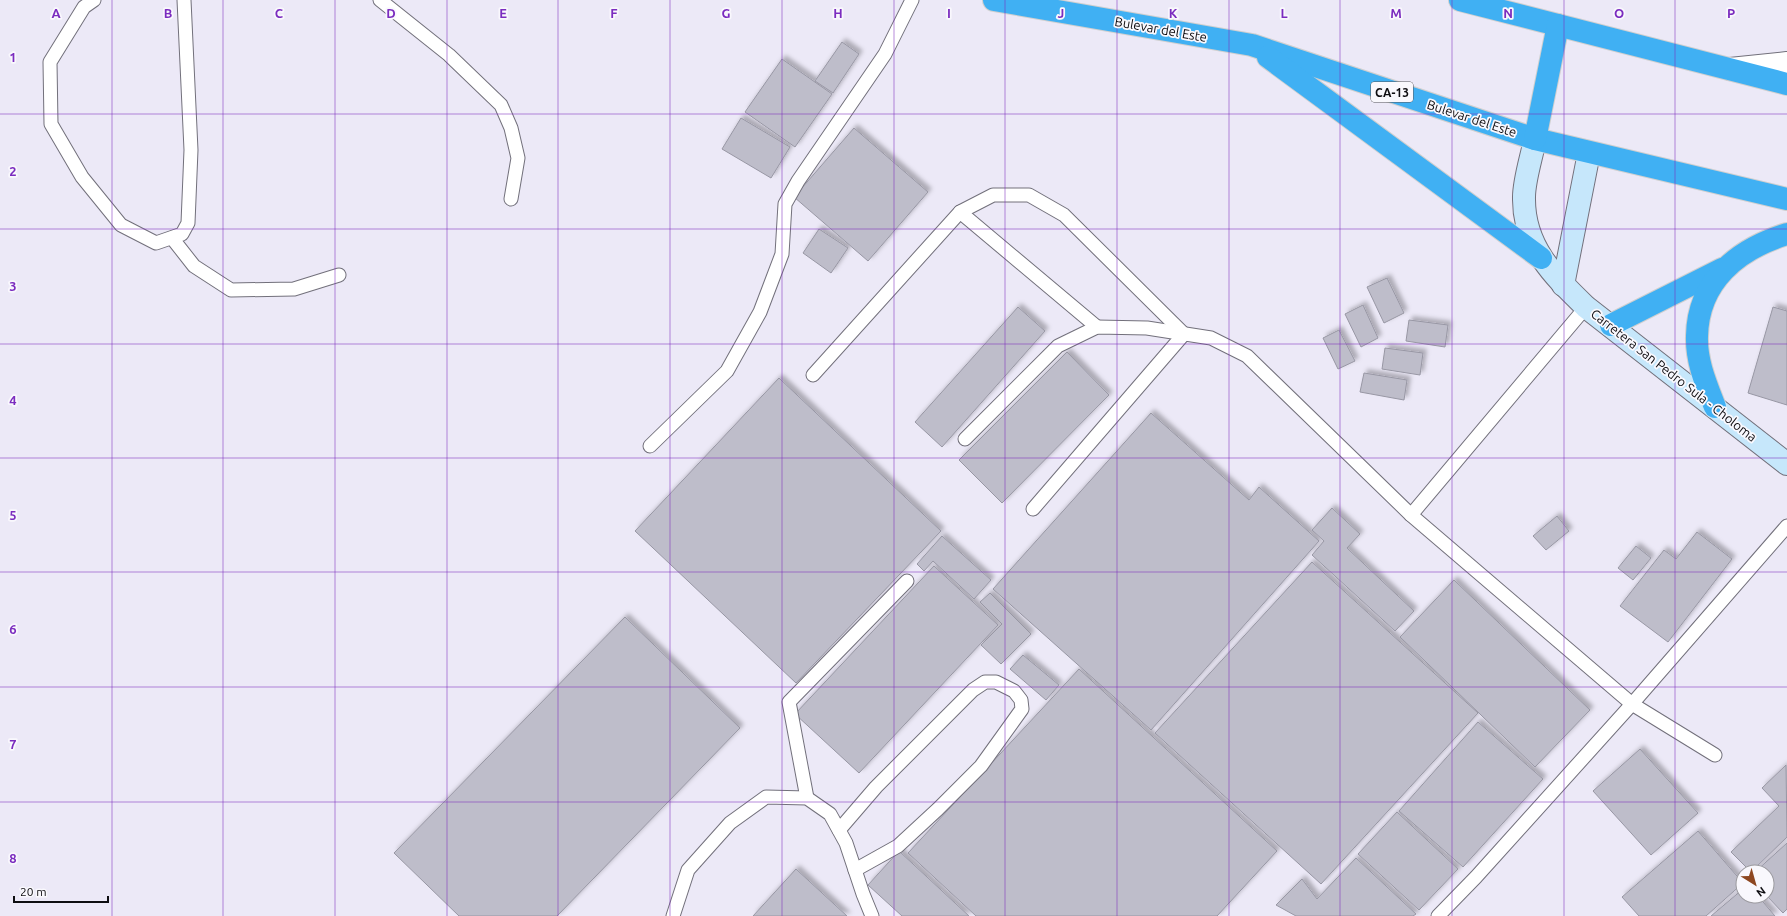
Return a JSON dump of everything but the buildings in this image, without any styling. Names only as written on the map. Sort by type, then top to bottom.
[{"type":"highway","name":"Bulevar del Este","points":[[994,0],[1252,46],[1535,140],[1787,198]]},
{"type":"highway","points":[[1460,0],[1787,84]]},
{"type":"highway","points":[[1535,140],[1558,25]]},
{"type":"highway","points":[[1252,46],[1540,258]]},
{"type":"highway","points":[[1611,326],[1724,268],[1755,246],[1787,234]]},
{"type":"highway","points":[[1716,407],[1703,376],[1696,336],[1699,315],[1704,299],[1712,284],[1724,268]]},
{"type":"main road","name":"Carretera San Pedro Sula - Choloma","points":[[1535,140],[1524,196],[1526,225],[1540,258],[1563,286],[1586,307],[1716,407],[1787,464]]},
{"type":"main road","points":[[1563,286],[1589,153]]},
{"type":"street","points":[[1730,69],[1787,63]]},
{"type":"lane","points":[[94,0],[84,7],[50,62],[50,124],[82,177],[121,225],[156,243],[182,234],[188,223],[192,150],[184,0]]},
{"type":"lane","points":[[380,0],[449,55],[501,105],[511,128],[518,158],[511,199]]},
{"type":"lane","points":[[650,446],[727,371],[760,312],[782,254],[785,204],[798,181],[885,54],[912,0]]},
{"type":"lane","points":[[813,375],[960,212],[994,195],[1029,195],[1064,215],[1184,334]]},
{"type":"lane","points":[[960,212],[1097,327]]},
{"type":"lane","points":[[172,238],[194,266],[231,290],[294,289],[339,275]]},
{"type":"lane","points":[[1411,515],[1586,307]]},
{"type":"lane","points":[[965,440],[1058,346],[1097,327],[1147,328],[1211,338],[1247,356],[1411,515],[1632,704],[1715,755]]},
{"type":"lane","points":[[1033,509],[1184,334]]},
{"type":"lane","points":[[1438,916],[1476,877],[1632,704],[1787,526]]},
{"type":"lane","points":[[807,798],[788,702],[907,581]]},
{"type":"lane","points":[[839,830],[876,787],[973,690],[985,682],[996,682],[1014,691],[1021,700],[1022,709],[981,766],[898,846],[855,870]]},
{"type":"lane","points":[[673,916],[688,870],[730,823],[766,797],[807,798],[830,814],[846,843],[872,916]]}]
